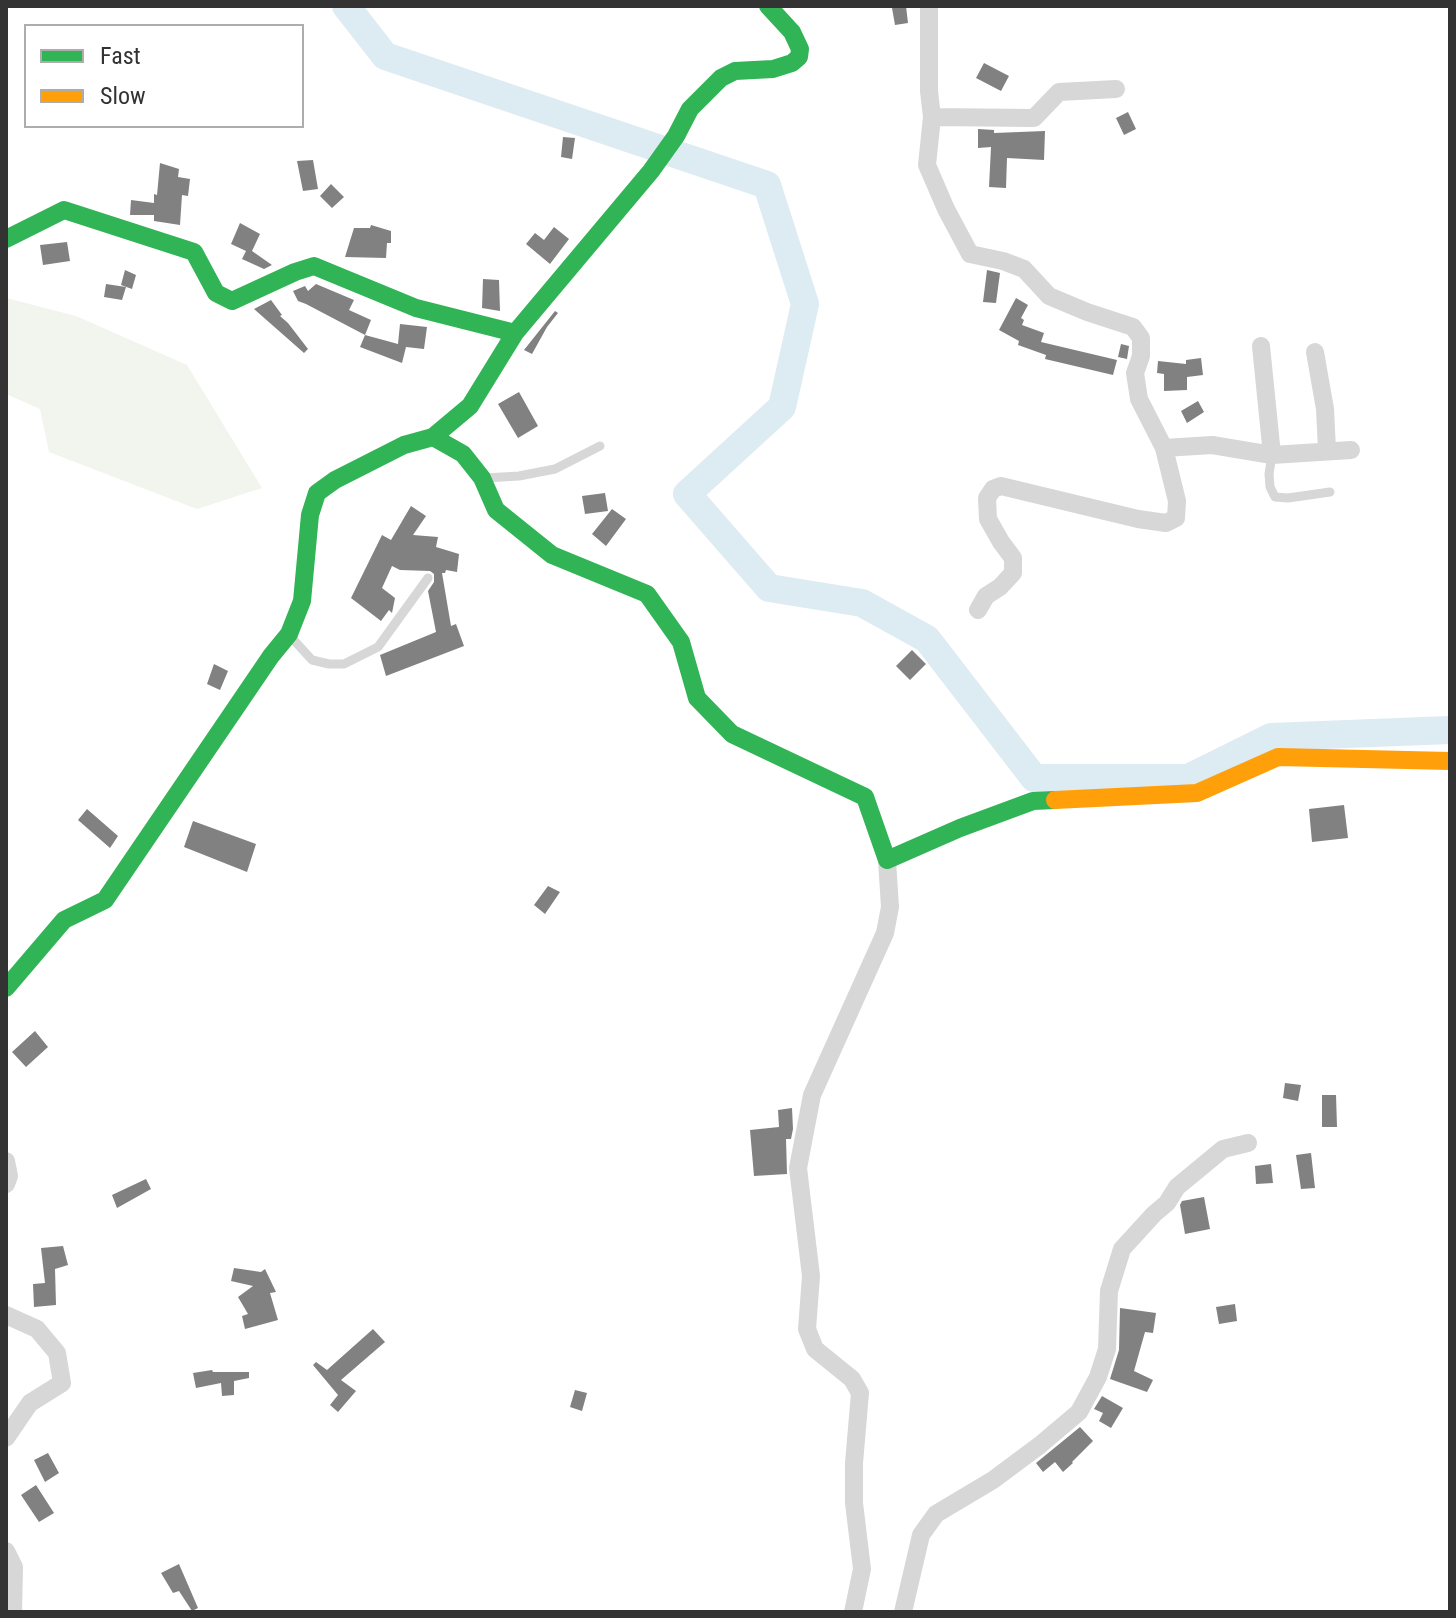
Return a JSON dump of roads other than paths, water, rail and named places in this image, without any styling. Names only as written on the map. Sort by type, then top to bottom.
[{"type":"street","points":[[6,988],[64,920],[105,900],[289,634],[302,601],[310,515],[317,493],[335,480],[404,445],[433,437],[470,406],[515,333],[651,171],[676,136],[690,109],[721,78],[735,71],[773,69],[792,63],[799,57],[800,49],[792,32],[768,6]]},
{"type":"street","points":[[929,6],[932,117],[927,165],[946,209],[970,254],[1024,269],[1049,296],[1133,327],[1141,338],[1141,356],[1135,373],[1139,399],[1164,448],[1177,501],[1176,518],[1166,523],[1001,486],[993,489],[987,498],[988,519],[1013,558],[1013,573],[986,596],[978,610]]},
{"type":"street","points":[[932,117],[1034,118],[1059,92],[1116,89]]},
{"type":"street","points":[[6,239],[64,210],[194,252],[216,293],[232,301],[314,266],[416,308],[515,333]]},
{"type":"street","points":[[1261,346],[1272,455]]},
{"type":"street","points":[[1315,352],[1325,409],[1327,450]]},
{"type":"street","points":[[433,437],[463,454],[482,478],[496,510],[552,555],[647,594],[681,642],[697,698],[732,734],[865,797],[887,860],[890,907],[885,933],[812,1095],[798,1168],[811,1276],[807,1329],[815,1349],[852,1379],[860,1393],[854,1503],[862,1569],[853,1612]]},
{"type":"street","points":[[1164,448],[1212,445],[1272,455],[1351,450]]},
{"type":"street","points":[[887,860],[1033,801],[1197,793],[1278,757],[1450,761]]},
{"type":"street","points":[[903,1612],[921,1535],[936,1514],[993,1480],[1079,1412],[1098,1377],[1107,1349],[1109,1291],[1122,1249],[1167,1203],[1177,1187],[1223,1149],[1248,1143]]},
{"type":"street","points":[[6,1161],[9,1176],[6,1184]]},
{"type":"street","points":[[6,1315],[37,1329],[57,1353],[62,1383],[30,1403],[6,1438]]},
{"type":"street","points":[[6,1551],[14,1567],[13,1612]]},
{"type":"lane","points":[[482,478],[519,476],[555,469],[600,446]]},
{"type":"lane","points":[[1272,455],[1269,474],[1275,497],[1330,492]]},
{"type":"lane","points":[[289,634],[312,660],[344,664],[378,647],[428,578]]},
{"type":"waterway","points":[[346,6],[385,56],[767,185],[805,304],[782,407],[687,494],[769,588],[862,603],[927,639],[1034,778],[1188,778],[1271,737],[1450,730]]}]
